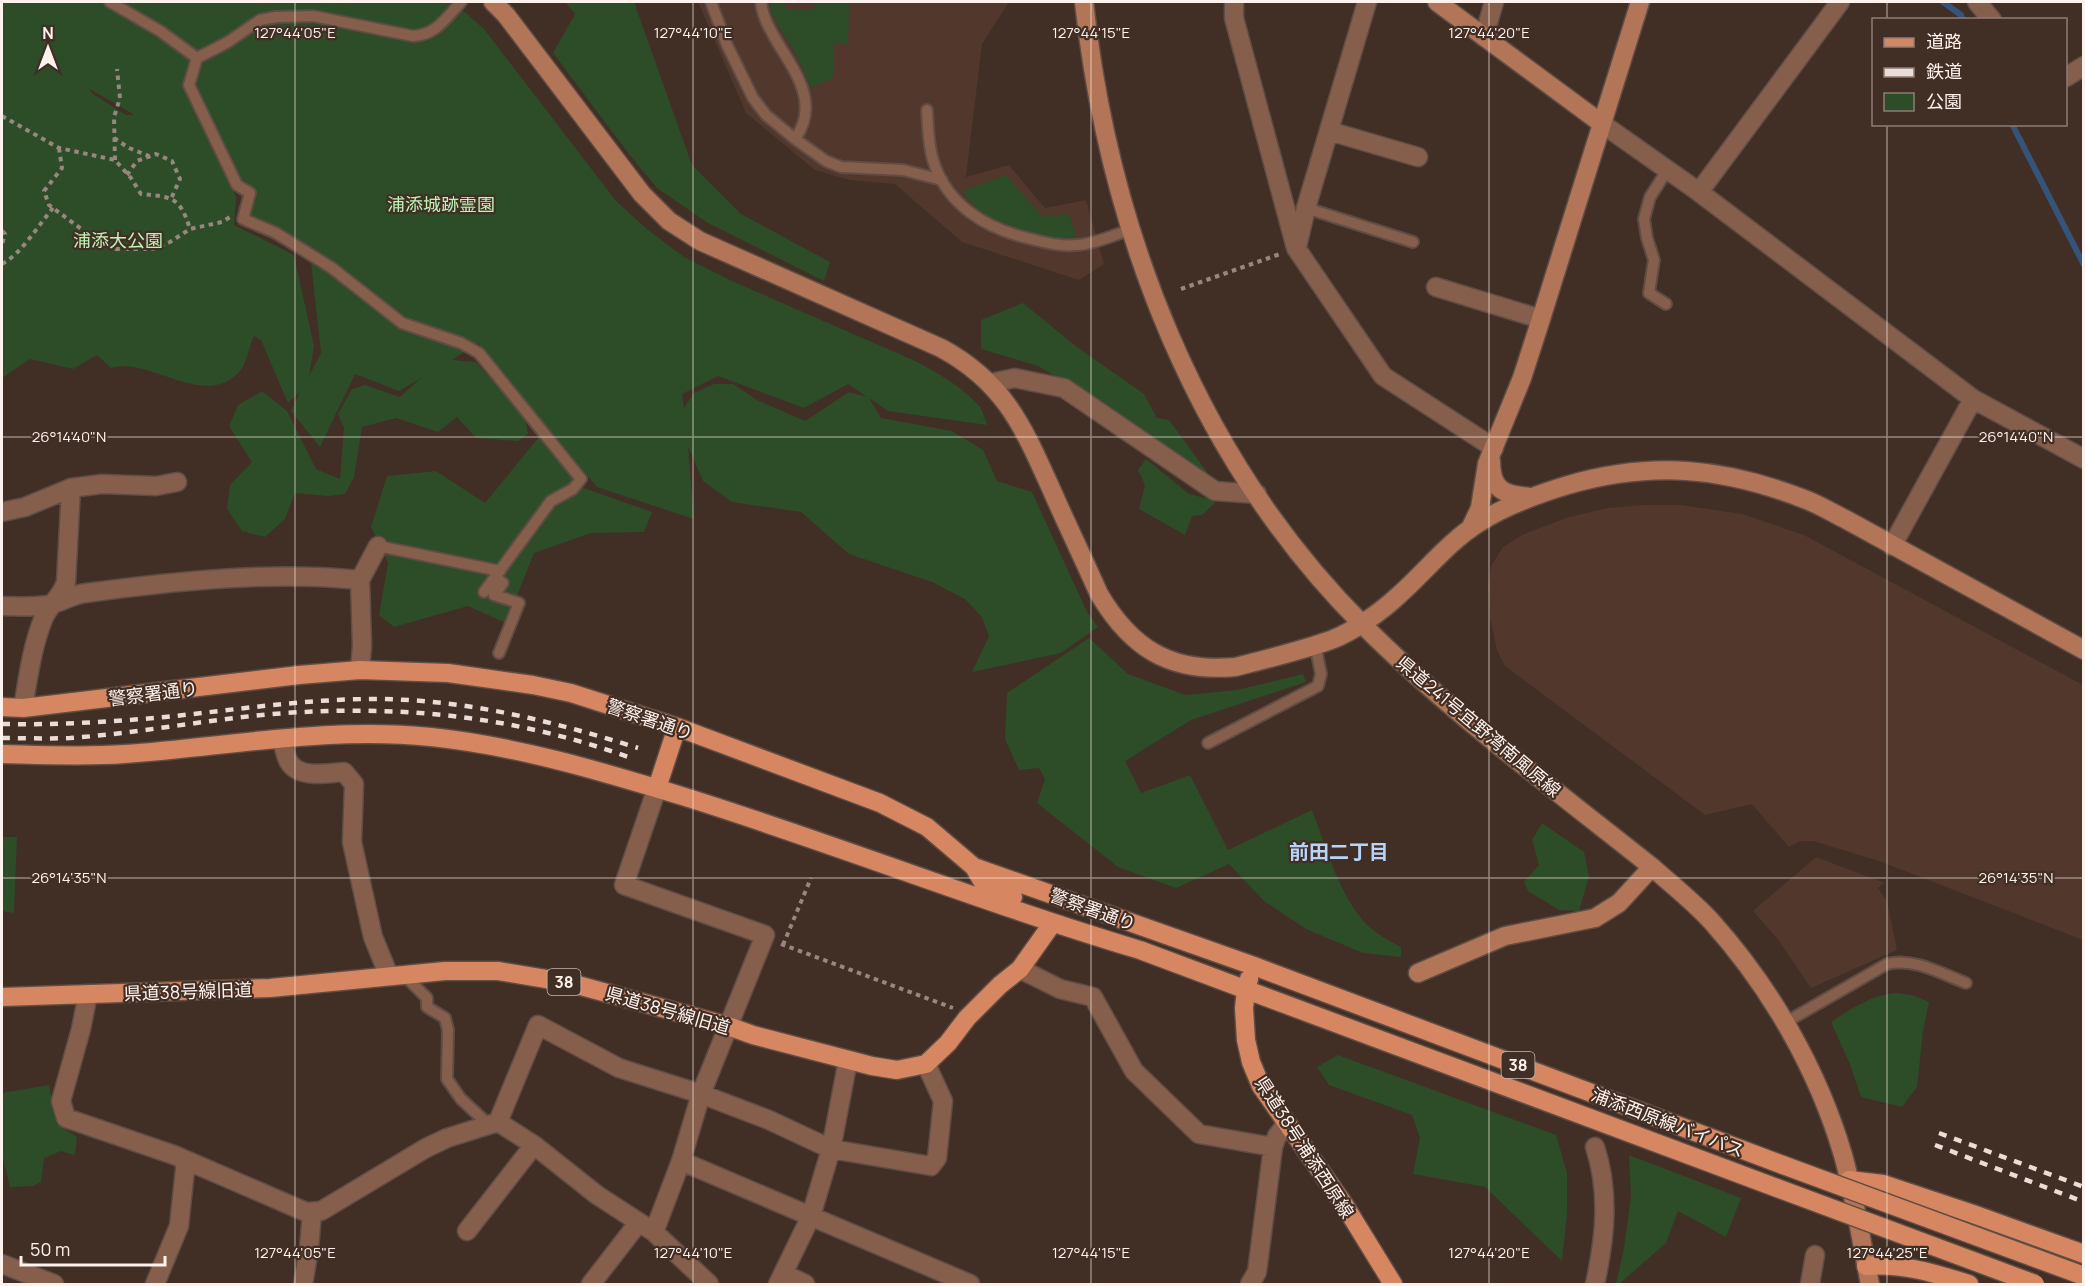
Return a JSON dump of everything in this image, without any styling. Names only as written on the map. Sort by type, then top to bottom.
[{"type":"main road","name":"警察署通り","points":[[2,707],[23,708],[299,675],[360,670],[448,672],[533,685],[571,693],[677,727],[880,803],[927,827],[974,867],[1254,966]]},
{"type":"main road","points":[[657,788],[677,727]]},
{"type":"main road","name":"警察署通り","points":[[2,754],[123,754],[366,733],[430,736],[543,755],[768,823],[1052,924],[1140,950],[1246,990]]},
{"type":"main road","points":[[974,867],[985,886],[1230,979],[1246,990]]},
{"type":"main road","points":[[926,1064],[1000,985],[1020,969],[1052,924]]},
{"type":"main road","name":"県道38号浦添西原線","points":[[1254,966],[1246,990],[1244,1021],[1251,1062],[1261,1086],[1345,1206],[1393,1284]]},
{"type":"main road","name":"浦添西原線バイパス","points":[[1254,966],[2084,1276]]},
{"type":"main road","name":"県道38号線旧道","points":[[2,997],[270,988],[445,971],[498,971],[570,983],[872,1066],[897,1070],[926,1064]]},
{"type":"main road","name":"浦添西原線バイパス","points":[[1246,990],[2035,1284]]},
{"type":"main road","points":[[1849,1180],[1883,1184],[2084,1254]]},
{"type":"main road","points":[[1866,1266],[1884,1264],[1908,1267],[1969,1284]]},
{"type":"street","points":[[493,2],[506,15],[642,194],[669,221],[700,240],[941,348],[961,359],[990,383],[1005,400],[1023,430],[1099,594],[1117,622],[1141,645],[1158,655],[1197,667],[1218,669],[1241,665],[1332,639],[1361,624],[1400,595],[1470,529],[1504,508],[1598,477],[1640,471],[1680,469],[1724,475],[1767,486],[1806,500],[2084,650]]},
{"type":"street","name":"県道241号宜野湾南風原線","points":[[1084,2],[1092,68],[1103,126],[1130,230],[1158,310],[1185,370],[1220,435],[1257,494],[1299,552],[1361,624],[1435,694],[1652,867],[1699,909],[1729,942],[1759,981],[1786,1022],[1837,1139],[1849,1180],[1870,1284]]},
{"type":"street","points":[[1234,2],[1234,18],[1296,248],[1383,376],[1494,448]]},
{"type":"street","points":[[1296,248],[1367,2]]},
{"type":"street","points":[[1437,2],[1601,123],[1668,169],[1973,399],[2084,459]]},
{"type":"street","points":[[1484,37],[1494,2]]},
{"type":"street","points":[[1470,529],[1480,508],[1484,474],[1522,378],[1640,2]]},
{"type":"street","points":[[1699,192],[1840,2]]},
{"type":"street","points":[[1977,2],[1990,18]]},
{"type":"street","points":[[1329,131],[1418,157]]},
{"type":"street","points":[[1436,287],[1541,319]]},
{"type":"street","points":[[990,383],[1016,378],[1064,388],[1215,491],[1257,494]]},
{"type":"street","points":[[1892,546],[1973,399]]},
{"type":"street","points":[[1494,448],[1491,471],[1499,489],[1505,494],[1533,497]]},
{"type":"street","points":[[2,512],[24,507],[71,488],[102,484],[156,486],[177,482]]},
{"type":"street","points":[[23,708],[32,658],[44,618],[51,604],[63,591],[66,582],[71,488]]},
{"type":"street","points":[[360,670],[362,646],[360,580],[378,546]]},
{"type":"street","points":[[2,606],[51,604],[83,593],[266,576],[319,576],[360,580]]},
{"type":"street","points":[[282,739],[288,762],[297,770],[312,774],[344,772],[354,784],[352,842],[373,937],[397,976]]},
{"type":"street","points":[[591,1284],[647,1227],[681,1161],[701,1094],[765,935],[624,885],[657,788]]},
{"type":"street","points":[[1418,973],[1505,936],[1595,918],[1619,903],[1652,867]]},
{"type":"street","points":[[1020,969],[1060,989],[1093,997],[1134,1071],[1199,1134],[1273,1147]]},
{"type":"street","points":[[88,994],[61,1101],[66,1118],[186,1160],[306,1212],[321,1211],[447,1138],[493,1123],[534,1144],[597,1195],[647,1227],[709,1284]]},
{"type":"street","points":[[493,1123],[538,1025],[619,1068],[701,1094],[769,1120],[831,1149],[931,1166],[938,1158],[943,1101],[926,1064]]},
{"type":"street","points":[[805,1284],[781,1279],[811,1216],[831,1149],[848,1060]]},
{"type":"street","points":[[1250,1284],[1257,1272],[1273,1147],[1277,1136],[1287,1123]]},
{"type":"street","points":[[467,1231],[534,1144]]},
{"type":"street","points":[[1595,1147],[1603,1180],[1605,1205],[1605,1230],[1595,1284]]},
{"type":"street","points":[[155,1284],[179,1226],[186,1160]]},
{"type":"street","points":[[681,1161],[958,1282]]},
{"type":"street","points":[[303,1284],[312,1212]]},
{"type":"street","points":[[1810,1284],[1815,1255]]},
{"type":"street","points":[[2,1264],[54,1284]]},
{"type":"lane","points":[[110,2],[143,20],[197,58]]},
{"type":"lane","points":[[461,2],[437,28],[425,35],[413,36],[314,16],[276,17],[260,20],[228,42],[197,58],[189,85],[237,184],[250,192],[243,219],[276,233],[332,268],[402,322],[461,343],[478,353],[581,479],[573,489],[551,501],[484,592]]},
{"type":"lane","points":[[711,2],[727,45],[753,98],[766,115],[795,140],[826,161],[841,167],[903,170],[942,180]]},
{"type":"lane","points":[[761,2],[762,13],[802,90],[807,111],[802,130],[795,140]]},
{"type":"lane","points":[[927,110],[933,160],[942,180],[959,203],[973,216],[1009,234],[1059,246],[1079,245],[1130,230]]},
{"type":"lane","points":[[1666,304],[1649,293],[1654,260],[1644,219],[1650,197],[1668,169]]},
{"type":"lane","points":[[1306,208],[1413,242]]},
{"type":"lane","points":[[378,546],[498,574],[503,583],[494,595],[519,603],[499,653]]},
{"type":"lane","points":[[1208,743],[1318,686],[1321,674],[1315,644]]},
{"type":"lane","points":[[1786,1022],[1887,964],[1897,962],[1916,965],[1966,983]]},
{"type":"lane","points":[[397,976],[427,998],[427,1007],[445,1018],[448,1030],[447,1079],[461,1099],[493,1123]]},
{"type":"path","points":[[117,69],[120,98],[114,117],[115,160],[141,194],[174,200],[184,209],[190,229]]},
{"type":"path","points":[[2,116],[59,148],[115,160]]},
{"type":"path","points":[[114,138],[129,148],[150,157]]},
{"type":"path","points":[[59,148],[62,168],[44,191],[50,205],[88,234],[116,249],[153,249],[170,242],[190,229],[222,222],[246,207]]},
{"type":"path","points":[[127,175],[137,161],[156,154],[172,161],[180,180],[171,199]]},
{"type":"path","points":[[2,264],[20,251],[28,237],[53,208]]},
{"type":"path","points":[[2,231],[5,234],[2,244]]},
{"type":"path","points":[[1181,288],[1296,248]]},
{"type":"path","points":[[783,945],[811,878]]},
{"type":"path","points":[[764,939],[971,1015]]},
{"type":"shaded area","points":[[698,2],[1009,2],[982,44],[966,177],[1009,165],[1045,208],[1086,200],[1104,264],[1079,280],[962,242],[895,184],[849,180],[815,170],[746,113]]},
{"type":"shaded area","points":[[1681,505],[1742,514],[1804,535],[2083,685],[2083,940],[1879,861],[1813,841],[1801,841],[1789,847],[1752,804],[1705,815],[1505,666],[1497,650],[1490,618],[1488,586],[1491,566],[1503,547],[1524,534],[1569,517],[1608,508]]},
{"type":"shaded area","points":[[1816,857],[1885,883],[1878,888],[1887,901],[1897,950],[1811,988],[1779,941],[1753,911]]},
{"type":"green space","points":[[2,2],[453,2],[484,29],[616,201],[648,230],[684,257],[734,282],[913,360],[948,380],[973,399],[980,407],[987,425],[888,411],[869,398],[881,418],[952,431],[983,450],[997,481],[1032,492],[1087,612],[1098,627],[1061,653],[972,672],[989,636],[982,617],[965,599],[932,582],[849,554],[801,512],[732,502],[703,481],[688,446],[694,519],[597,487],[478,343],[452,360],[476,362],[525,418],[528,434],[518,441],[476,438],[457,417],[438,432],[396,418],[362,427],[354,477],[345,494],[328,496],[295,493],[285,519],[265,537],[242,531],[227,509],[230,485],[252,462],[229,426],[238,405],[262,391],[287,411],[316,469],[340,479],[344,428],[338,414],[352,389],[365,385],[400,397],[421,378],[399,391],[355,374],[320,447],[291,411],[300,392],[288,403],[261,340],[254,336],[240,371],[226,382],[211,386],[177,380],[143,369],[126,366],[111,368],[97,355],[73,369],[30,359],[2,378]],"holes":[[[88,88],[133,114],[133,115],[126,115],[93,94]],[[226,170],[246,182],[239,221],[310,253],[321,353],[309,376],[314,346],[294,255],[234,225],[236,198]],[[718,376],[804,408],[848,384],[867,397],[849,392],[805,421],[757,400],[733,384],[714,384],[694,393],[684,408],[682,394]]]},
{"type":"green space","points":[[565,2],[634,2],[692,165],[741,214],[830,262],[824,281],[708,223],[657,188],[553,53],[575,14]]},
{"type":"green space","points":[[770,2],[786,2],[786,10],[814,10],[815,2],[849,2],[848,43],[834,44],[834,77],[810,88],[800,61],[771,13]]},
{"type":"green space","points":[[1006,175],[1042,216],[1069,214],[1076,237],[1040,237],[1004,227],[981,214],[962,191]]},
{"type":"green space","points":[[1023,303],[1077,347],[1144,394],[1157,418],[1169,420],[1207,472],[1205,477],[1116,411],[1038,366],[981,349],[981,320]]},
{"type":"green space","points":[[539,437],[581,487],[652,512],[644,532],[591,533],[534,553],[506,623],[468,606],[394,627],[379,615],[388,563],[371,527],[387,476],[436,471],[485,503]]},
{"type":"green space","points":[[1146,459],[1189,494],[1213,500],[1215,503],[1202,515],[1192,516],[1185,535],[1139,509],[1145,485],[1138,470]]},
{"type":"green space","points":[[1089,638],[1128,674],[1185,695],[1237,690],[1303,674],[1306,682],[1191,720],[1125,761],[1141,793],[1190,775],[1228,850],[1312,810],[1337,877],[1354,909],[1377,933],[1401,947],[1401,957],[1363,953],[1306,929],[1264,901],[1229,864],[1176,888],[1118,867],[1037,803],[1045,779],[1039,768],[1019,770],[1005,739],[1007,693]]},
{"type":"green space","points":[[1542,823],[1584,852],[1589,877],[1579,911],[1559,910],[1528,891],[1524,882],[1539,865],[1532,840]]},
{"type":"green space","points":[[2,837],[17,837],[14,913],[2,911]]},
{"type":"green space","points":[[1895,993],[1912,995],[1929,1002],[1923,1031],[1917,1087],[1902,1107],[1861,1097],[1850,1064],[1831,1022],[1869,1000]]},
{"type":"green space","points":[[1338,1055],[1556,1135],[1567,1173],[1567,1213],[1562,1261],[1485,1187],[1413,1174],[1420,1138],[1412,1115],[1329,1085],[1317,1067]]},
{"type":"green space","points":[[49,1085],[57,1124],[77,1137],[75,1155],[61,1151],[44,1158],[41,1182],[33,1186],[10,1187],[2,1154],[2,1093]]},
{"type":"green space","points":[[1629,1155],[1741,1198],[1726,1237],[1678,1211],[1666,1243],[1619,1284],[1616,1284],[1631,1197]]},
{"type":"waterway","points":[[1943,2],[1962,18]]},
{"type":"waterway","points":[[2013,126],[2084,265]]},
{"type":"railway","points":[[2,724],[63,724],[124,720],[322,701],[408,700],[508,713],[638,748]]},
{"type":"railway","points":[[2,738],[70,738],[259,715],[376,711],[463,717],[505,724],[548,733],[634,759]]},
{"type":"railway","points":[[1939,1133],[2084,1187]]},
{"type":"railway","points":[[1935,1145],[2084,1202]]},
{"type":"district","name":"前田二丁目","points":[[1339,851]]},
{"type":"park label","name":"浦添城跡霊園","points":[[441,204]]},
{"type":"park label","name":"浦添大公園","points":[[118,240]]}]
